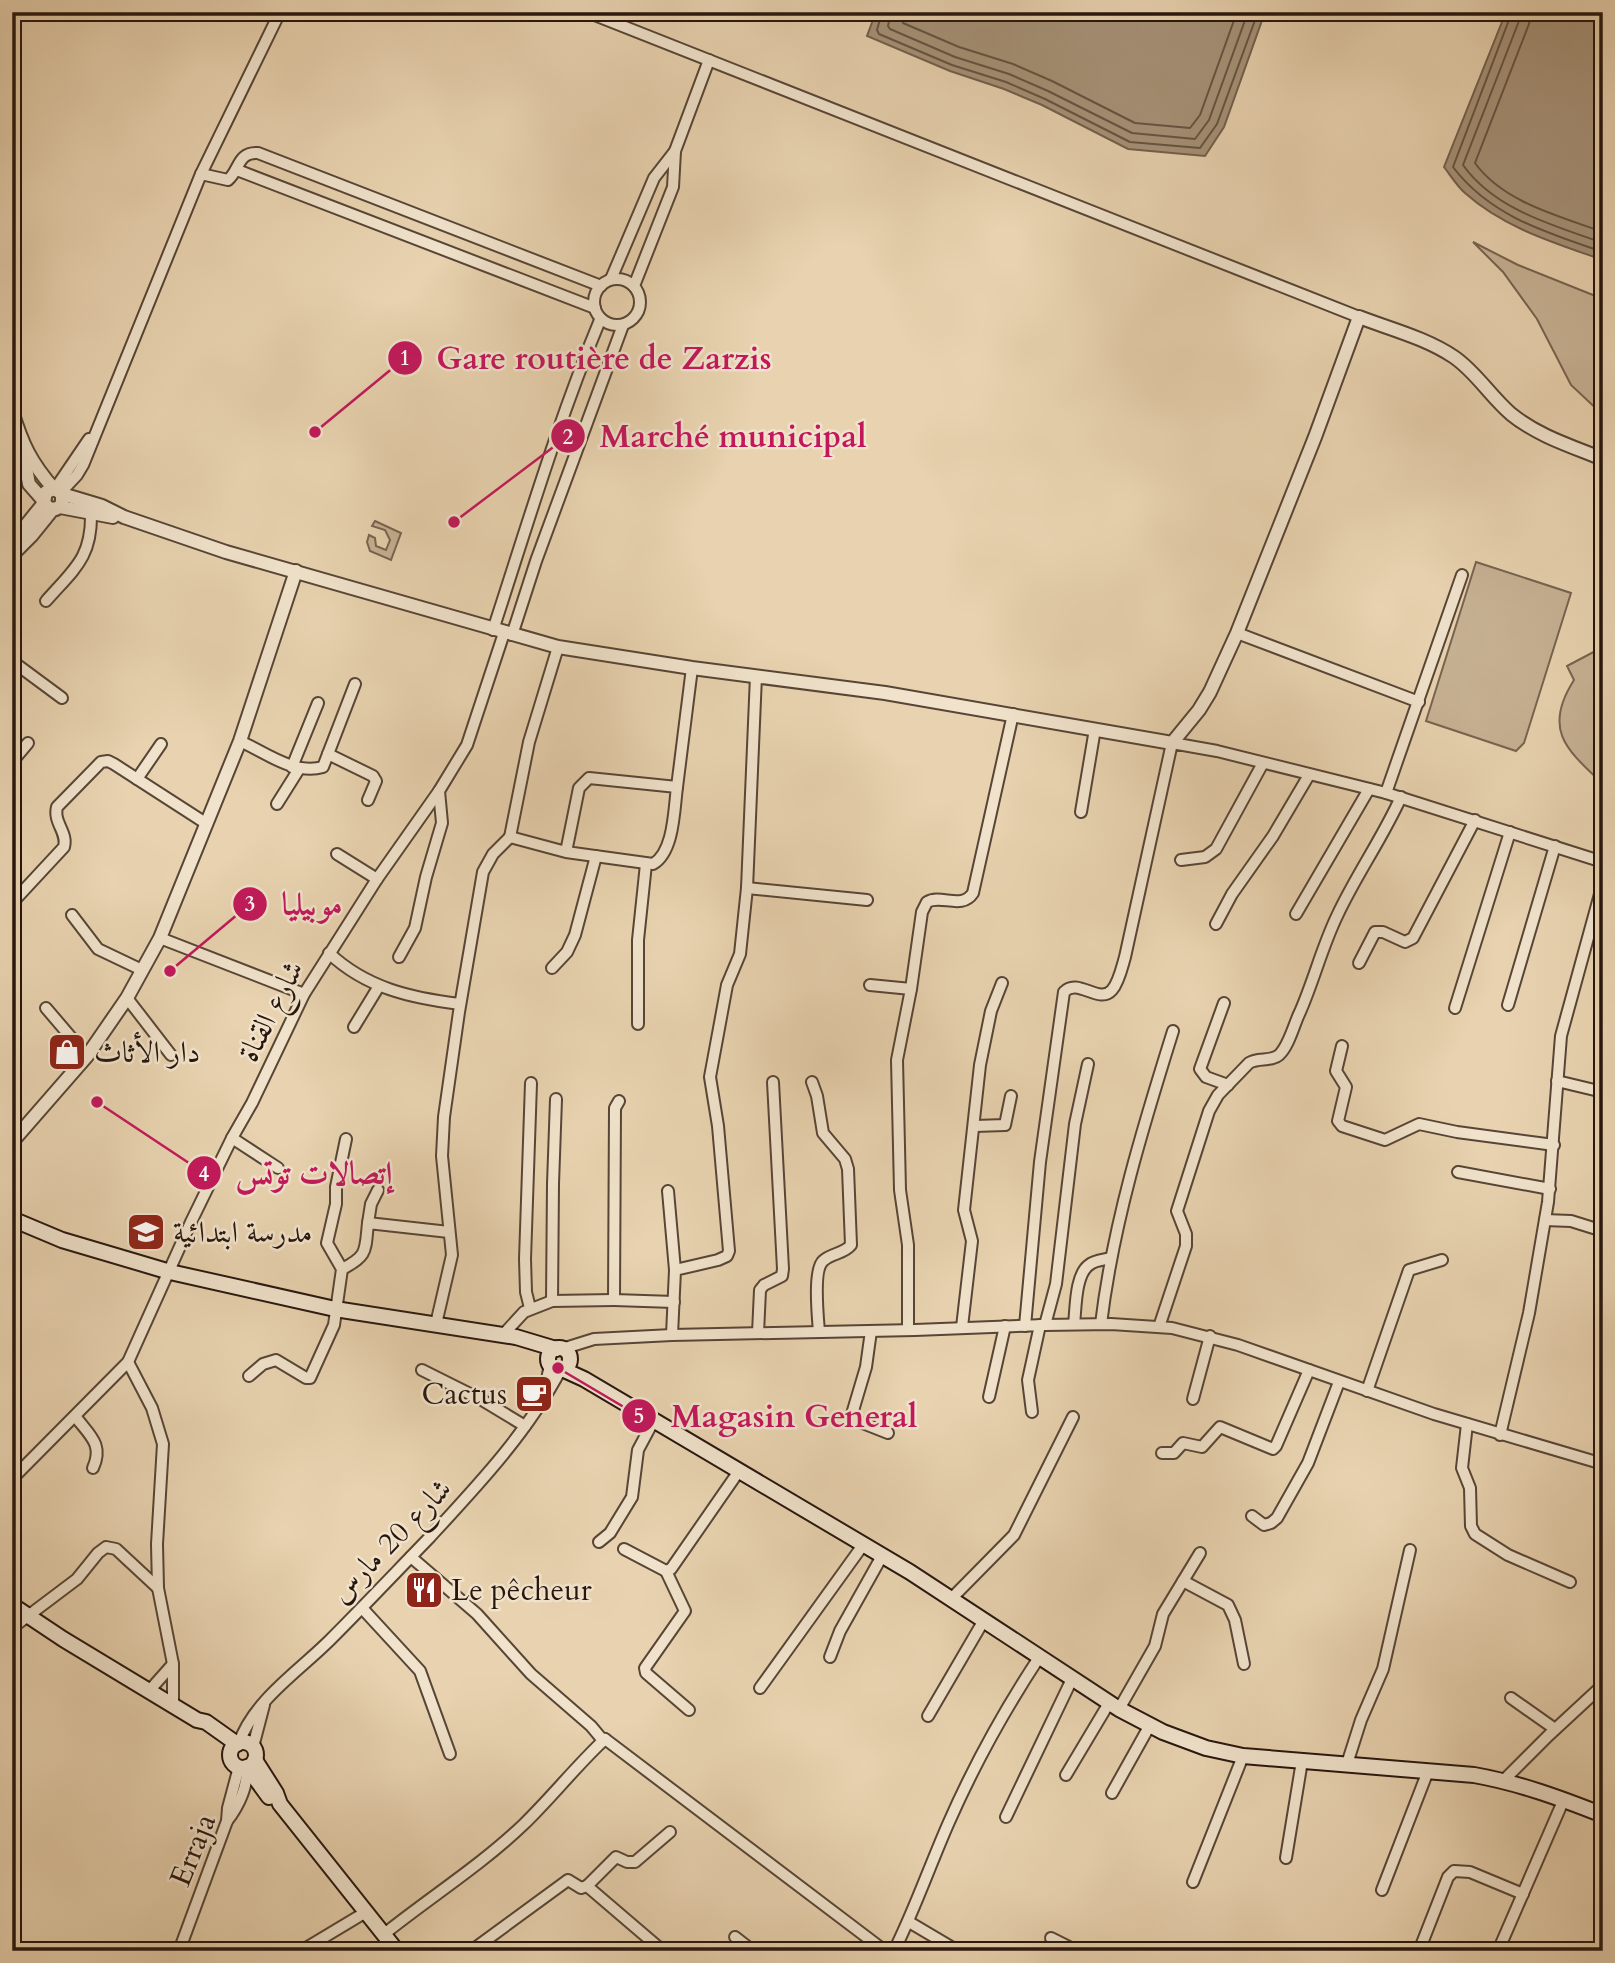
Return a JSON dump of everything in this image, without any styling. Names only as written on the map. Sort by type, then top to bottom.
[{"type":"main road","points":[[12,1219],[62,1240],[170,1272],[335,1310],[530,1340],[584,1379],[951,1598],[1114,1706],[1150,1725],[1206,1748],[1243,1756],[1504,1780],[1603,1815]]},
{"type":"main road","points":[[12,1605],[197,1720],[206,1722],[243,1756],[270,1798],[280,1804],[397,1951]]},
{"type":"street","points":[[23,529],[77,475],[88,453],[201,174],[280,12]]},
{"type":"street","points":[[587,12],[1433,345],[1471,371],[1498,402],[1526,426],[1603,459]]},
{"type":"street","points":[[634,286],[673,187],[676,151],[709,60]]},
{"type":"street","points":[[611,279],[623,279],[634,286],[640,296],[640,308],[634,319],[623,325],[611,325],[600,320],[595,308],[595,296],[601,286],[611,279],[654,178],[676,151]]},
{"type":"street","points":[[201,174],[231,178],[241,158],[247,154],[258,153],[601,286]]},
{"type":"street","points":[[236,170],[595,308]]},
{"type":"street","points":[[1025,1325],[1040,1162],[1064,992],[1069,987],[1076,987],[1102,995],[1115,986],[1125,957],[1172,743],[1210,692],[1237,633],[1315,437],[1359,317]]},
{"type":"street","points":[[503,633],[513,562],[580,368],[600,320]]},
{"type":"street","points":[[503,633],[536,561],[623,325]]},
{"type":"street","points":[[12,411],[22,443],[29,503],[23,529],[12,553]]},
{"type":"street","points":[[22,443],[54,498]]},
{"type":"street","points":[[27,477],[33,490],[92,513],[124,517]]},
{"type":"street","points":[[54,498],[102,506],[124,517],[226,552],[558,647],[692,668],[885,693],[1217,751],[1401,797],[1603,862]]},
{"type":"street","points":[[12,553],[32,535],[54,498]]},
{"type":"street","points":[[46,601],[89,547],[92,513]]},
{"type":"street","points":[[13,1140],[87,1056],[128,998],[160,938],[240,741],[296,571]]},
{"type":"street","points":[[1386,793],[1462,575]]},
{"type":"street","name":"شارع القناة","points":[[12,1479],[128,1362],[178,1250],[304,994],[377,879],[460,758],[472,733],[503,633]]},
{"type":"street","points":[[1237,633],[1419,702]]},
{"type":"street","points":[[436,1324],[452,1255],[442,1156],[444,1117],[483,872],[493,854],[510,836],[530,742],[558,647]]},
{"type":"street","points":[[12,661],[62,698]]},
{"type":"street","points":[[510,836],[566,852],[646,864],[659,860],[668,848],[692,668]]},
{"type":"street","points":[[675,1270],[718,1260],[727,1256],[729,1251],[718,1126],[709,1077],[727,985],[740,954],[747,888],[756,676]]},
{"type":"street","points":[[240,741],[296,768],[323,767],[355,684]]},
{"type":"street","points":[[277,804],[296,768],[318,703]]},
{"type":"street","points":[[908,1330],[908,1245],[900,1190],[897,1060],[922,912],[926,902],[935,899],[963,902],[970,899],[973,893],[1013,715]]},
{"type":"street","points":[[1081,812],[1095,729]]},
{"type":"street","points":[[12,762],[28,743]]},
{"type":"street","points":[[137,779],[162,744]]},
{"type":"street","points":[[328,754],[373,776],[376,781],[368,800]]},
{"type":"street","points":[[12,903],[64,847],[66,838],[56,818],[57,807],[101,762],[108,761],[207,824]]},
{"type":"street","points":[[1181,860],[1206,857],[1216,849],[1263,763]]},
{"type":"street","points":[[1216,924],[1232,894],[1273,836],[1310,775]]},
{"type":"street","points":[[566,852],[579,788],[589,778],[677,787]]},
{"type":"street","points":[[1296,914],[1370,789]]},
{"type":"street","points":[[399,957],[415,928],[442,823],[439,791]]},
{"type":"street","points":[[1159,1327],[1186,1247],[1186,1234],[1177,1211],[1209,1111],[1218,1095],[1249,1063],[1255,1059],[1271,1059],[1282,1052],[1309,991],[1336,918],[1401,797]]},
{"type":"street","points":[[1359,963],[1375,932],[1383,932],[1405,942],[1413,938],[1475,820]]},
{"type":"street","points":[[1455,1008],[1510,832]]},
{"type":"street","points":[[1508,1005],[1555,846]]},
{"type":"street","points":[[337,854],[377,879]]},
{"type":"street","points":[[552,968],[567,952],[575,935],[596,856]]},
{"type":"street","points":[[638,1024],[638,940],[646,864]]},
{"type":"street","points":[[1500,1435],[1529,1313],[1550,1189],[1561,1036],[1603,883]]},
{"type":"street","points":[[747,888],[867,900]]},
{"type":"street","points":[[72,915],[98,949],[142,971]]},
{"type":"street","points":[[160,938],[304,994]]},
{"type":"street","points":[[329,953],[363,980],[424,999],[460,1004]]},
{"type":"street","points":[[962,1327],[972,1241],[964,1210],[984,1044],[991,1011],[1002,982]]},
{"type":"street","points":[[870,985],[911,989]]},
{"type":"street","points":[[354,1027],[379,986]]},
{"type":"street","points":[[128,998],[171,1055]]},
{"type":"street","points":[[1224,1003],[1200,1069],[1206,1077],[1228,1085]]},
{"type":"street","points":[[46,1008],[87,1056]]},
{"type":"street","points":[[1101,1324],[1111,1258],[1148,1110],[1173,1031]]},
{"type":"street","points":[[1342,1046],[1336,1071],[1346,1087],[1338,1121],[1342,1126],[1385,1140],[1419,1124],[1554,1146]]},
{"type":"street","points":[[1032,1412],[1028,1380],[1056,1284],[1072,1143],[1088,1064]]},
{"type":"street","points":[[1558,1081],[1603,1092]]},
{"type":"street","points":[[758,1334],[760,1290],[764,1284],[782,1276],[783,1269],[773,1082]]},
{"type":"street","points":[[812,1082],[823,1133],[845,1159],[850,1200],[851,1245],[846,1251],[824,1259],[820,1266],[817,1301],[819,1332]]},
{"type":"street","points":[[530,1308],[526,1292],[525,1259],[531,1083]]},
{"type":"street","points":[[975,1126],[1005,1125],[1010,1096]]},
{"type":"street","points":[[552,1301],[556,1098]]},
{"type":"street","points":[[614,1300],[615,1108],[619,1101]]},
{"type":"street","points":[[232,1138],[278,1168]]},
{"type":"street","points":[[249,1376],[263,1364],[276,1360],[310,1378],[334,1325],[342,1269],[327,1242],[346,1139]]},
{"type":"street","points":[[1458,1172],[1550,1189]]},
{"type":"street","points":[[342,1269],[359,1261],[365,1254],[371,1204],[378,1190]]},
{"type":"street","points":[[668,1191],[675,1270],[672,1335]]},
{"type":"street","points":[[1545,1220],[1571,1221],[1603,1231]]},
{"type":"street","points":[[368,1223],[449,1232]]},
{"type":"street","points":[[1074,1324],[1084,1271],[1093,1262],[1111,1258]]},
{"type":"street","points":[[1367,1391],[1409,1270],[1442,1260]]},
{"type":"street","points":[[504,1336],[517,1318],[530,1308],[552,1301],[674,1301]]},
{"type":"street","points":[[558,1360],[594,1339],[1025,1325],[1101,1324],[1159,1327],[1210,1336],[1500,1435],[1603,1464]]},
{"type":"street","points":[[989,1397],[1005,1326]]},
{"type":"street","points":[[871,1331],[866,1367],[852,1414],[855,1420],[888,1433]]},
{"type":"street","points":[[1193,1399],[1210,1336]]},
{"type":"street","name":"شارع 20 مارس","points":[[243,1756],[247,1722],[264,1702],[362,1608],[463,1502],[542,1403],[558,1360]]},
{"type":"street","points":[[128,1362],[152,1408],[163,1444],[157,1544],[158,1587],[173,1664],[173,1705]]},
{"type":"street","points":[[422,1370],[482,1400],[525,1426]]},
{"type":"street","points":[[1163,1453],[1174,1453],[1183,1443],[1202,1447],[1220,1427],[1273,1449],[1309,1370]]},
{"type":"street","points":[[1252,1516],[1264,1524],[1271,1523],[1280,1511],[1308,1463],[1339,1382]]},
{"type":"street","points":[[75,1416],[97,1445],[98,1457],[93,1468]]},
{"type":"street","points":[[951,1598],[1014,1535],[1073,1417]]},
{"type":"street","points":[[599,1542],[610,1533],[632,1497],[638,1450],[654,1420]]},
{"type":"street","points":[[1467,1424],[1462,1468],[1470,1488],[1471,1526],[1475,1534],[1508,1555],[1570,1582]]},
{"type":"street","points":[[666,1571],[671,1569],[739,1471]]},
{"type":"street","points":[[760,1688],[863,1545]]},
{"type":"street","points":[[12,1628],[77,1579],[106,1547],[116,1549],[158,1587]]},
{"type":"street","points":[[624,1549],[666,1571],[685,1611],[645,1668],[646,1674],[689,1710]]},
{"type":"street","points":[[1347,1764],[1361,1720],[1383,1670],[1410,1550]]},
{"type":"street","points":[[1066,1775],[1151,1656],[1163,1614],[1200,1553]]},
{"type":"street","points":[[830,1657],[840,1631],[882,1556]]},
{"type":"street","points":[[411,1557],[472,1609],[526,1669],[601,1738],[885,1951]]},
{"type":"street","points":[[1183,1581],[1228,1605],[1236,1620],[1244,1664]]},
{"type":"street","points":[[362,1608],[420,1671],[450,1754]]},
{"type":"street","points":[[928,1716],[985,1620]]},
{"type":"street","points":[[894,1951],[909,1922],[967,1781],[1002,1715],[1040,1656]]},
{"type":"street","points":[[149,1691],[173,1664]]},
{"type":"street","points":[[1006,1816],[1072,1679]]},
{"type":"street","points":[[1504,1780],[1603,1685]]},
{"type":"street","points":[[1511,1698],[1555,1729]]},
{"type":"street","points":[[1112,1793],[1150,1725]]},
{"type":"street","points":[[383,1935],[489,1855],[523,1825],[605,1739]]},
{"type":"street","name":"Erraja","points":[[179,1951],[227,1821],[228,1808],[243,1756]]},
{"type":"street","points":[[1193,1882],[1243,1756]]},
{"type":"street","points":[[1286,1858],[1301,1761]]},
{"type":"street","points":[[1382,1890],[1429,1771]]},
{"type":"street","points":[[1498,1951],[1564,1799]]},
{"type":"street","points":[[471,1951],[563,1882],[571,1881],[580,1888],[587,1886],[616,1857],[635,1862],[670,1832]]},
{"type":"street","points":[[1419,1951],[1448,1877],[1454,1871],[1471,1872],[1523,1894]]},
{"type":"street","points":[[587,1886],[663,1951]]},
{"type":"street","points":[[301,1951],[366,1912]]},
{"type":"street","points":[[909,1922],[958,1951]]},
{"type":"street","points":[[735,1937],[753,1951]]},
{"type":"street","points":[[1051,1938],[1077,1951]]},
{"type":"shaded area","points":[[1473,242],[1518,265],[1603,299],[1603,415],[1571,385],[1537,319],[1503,272]]},
{"type":"shaded area","points":[[375,521],[401,533],[391,560],[370,551],[367,542],[369,535],[375,538],[376,546],[386,550],[390,540],[385,530],[372,526]]},
{"type":"shaded area","points":[[1476,562],[1571,593],[1524,743],[1516,751],[1426,721]]},
{"type":"shaded area","points":[[1603,647],[1603,784],[1579,760],[1563,738],[1560,713],[1574,680],[1567,666]]},
{"type":"water","points":[[876,12],[1265,12],[1224,127],[1205,156],[1128,149],[1042,105],[950,71],[867,36]]},
{"type":"water","points":[[1506,12],[1603,12],[1603,260],[1531,233],[1496,216],[1465,193],[1444,167]]},
{"type":"place","name":"Gare routière de Zarzis","points":[[315,432]]},
{"type":"place","name":"Marché municipal","points":[[454,522]]},
{"type":"place","name":"موبيليا","points":[[170,971]]},
{"type":"place","name":"دار الأثاث","points":[[67,1052]]},
{"type":"place","name":"إتصالات توتس","points":[[97,1102]]},
{"type":"place","name":"مدرسة ابتدائية","points":[[146,1232]]},
{"type":"place","name":"Magasin General","points":[[558,1368]]},
{"type":"place","name":"Cactus","points":[[534,1394]]},
{"type":"place","name":"Le pêcheur","points":[[424,1590]]}]
